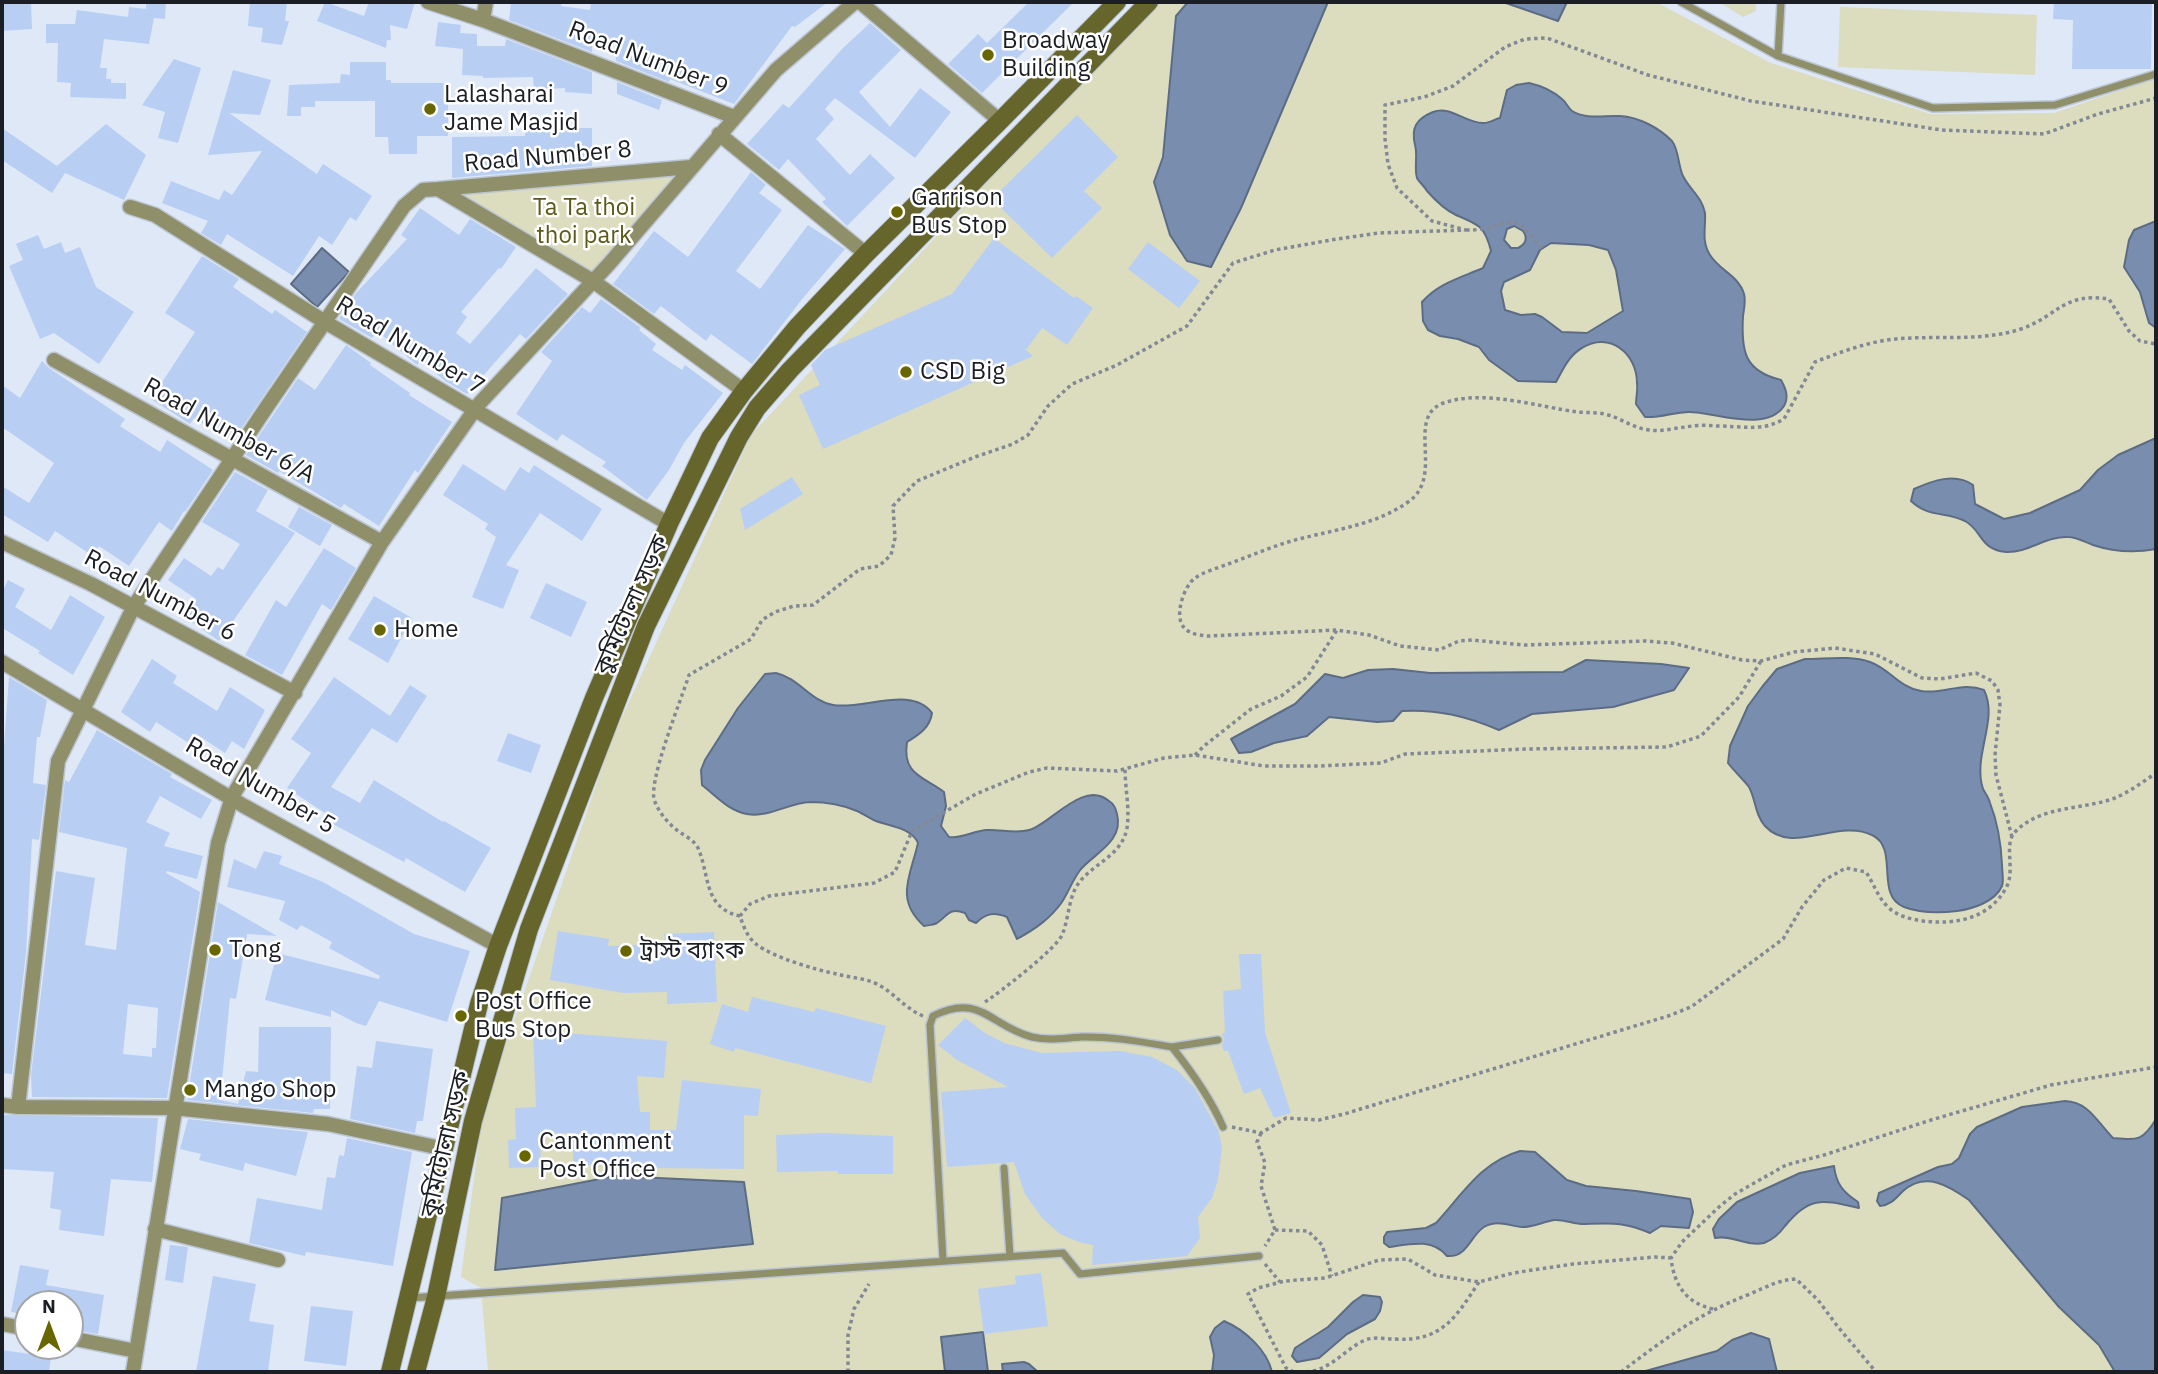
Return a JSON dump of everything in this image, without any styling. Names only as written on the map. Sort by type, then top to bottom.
[{"type":"main road","name":"কুর্মিটোলা সড়ক","points":[[390,1372],[479,1004],[498,946],[594,698],[669,524],[710,438],[744,391],[797,327],[1117,2]]},
{"type":"main road","name":"কুর্মিটোলা সড়ক","points":[[416,1372],[436,1297],[473,1121],[528,929],[646,626],[739,437],[757,408],[790,370],[1149,2]]},
{"type":"street","name":"Road Number 9","points":[[428,2],[483,20],[734,117]]},
{"type":"street","points":[[483,20],[486,2]]},
{"type":"street","points":[[133,1372],[218,843],[232,797],[382,542],[475,410],[593,281],[776,70],[858,2],[1000,121]]},
{"type":"street","name":"Road Number 9","points":[[719,134],[866,254]]},
{"type":"street","name":"Road Number 8","points":[[438,189],[691,167]]},
{"type":"street","points":[[18,1107],[58,761],[134,606],[232,458],[404,206],[423,190],[438,189]]},
{"type":"street","name":"Road Number 8","points":[[438,189],[593,281],[744,391]]},
{"type":"street","name":"Road Number 7","points":[[130,207],[155,215],[325,322],[669,524]]},
{"type":"street","name":"Road Number 6/A","points":[[54,360],[382,542]]},
{"type":"street","name":"Road Number 6","points":[[2,542],[134,606],[295,694]]},
{"type":"street","name":"Road Number 5","points":[[2,662],[232,797],[498,946]]},
{"type":"street","points":[[2,1105],[174,1108],[328,1124],[445,1149]]},
{"type":"street","points":[[155,1229],[278,1260]]},
{"type":"street","points":[[84,1341],[136,1351]]},
{"type":"lane","points":[[1681,2],[1777,56],[1933,108],[2055,105],[2156,74]]},
{"type":"lane","points":[[1777,56],[1781,2]]},
{"type":"lane","points":[[943,1260],[930,1025],[933,1016],[956,1007],[975,1007],[1013,1031],[1035,1038],[1125,1039],[1172,1047],[1218,1040]]},
{"type":"lane","points":[[1172,1047],[1208,1096],[1223,1127]]},
{"type":"lane","points":[[1004,1168],[1010,1256]]},
{"type":"lane","points":[[410,1298],[1063,1253],[1080,1274],[1259,1256]]},
{"type":"path","points":[[1466,230],[1432,222],[1397,188],[1388,164],[1385,105],[1424,97],[1453,86],[1505,47],[1525,39],[1547,38],[1648,75],[1751,101],[1942,130],[2044,134],[2098,114],[2156,98]]},
{"type":"path","points":[[740,916],[729,913],[714,899],[707,885],[697,846],[662,816],[652,799],[656,775],[689,675],[724,652],[751,639],[762,620],[775,612],[794,606],[813,605],[860,569],[879,566],[891,555],[894,538],[892,506],[917,481],[1013,444],[1028,435],[1048,406],[1072,384],[1116,365],[1187,326],[1233,263],[1275,250],[1378,233],[1475,230],[1509,222],[1524,225],[1543,251]]},
{"type":"path","points":[[1280,1282],[1259,1256],[1275,1230],[1261,1186],[1265,1163],[1257,1142],[1261,1133],[1286,1118],[1319,1120],[1344,1114],[1656,1020],[1691,1007],[1783,939],[1802,907],[1824,880],[1846,868],[1866,872],[1881,900],[1894,912],[1905,917],[1942,923],[1974,918],[2000,897],[2010,878],[2012,837],[1996,775],[1995,755],[2000,705],[1998,690],[1992,681],[1976,673],[1940,679],[1922,678],[1875,654],[1835,648],[1794,652],[1761,661],[1742,660],[1672,643],[1645,641],[1524,645],[1472,640],[1459,641],[1439,650],[1400,646],[1369,635],[1337,630],[1208,636],[1193,634],[1183,626],[1180,616],[1186,591],[1193,579],[1266,549],[1331,533],[1389,514],[1410,501],[1422,489],[1424,480],[1425,424],[1430,413],[1440,405],[1492,398],[1541,404],[1578,412],[1605,414],[1636,428],[1651,431],[1708,425],[1761,428],[1784,419],[1815,362],[1849,349],[1887,340],[1994,335],[2021,328],[2064,303],[2082,298],[2109,299],[2129,331],[2140,341],[2156,344]]},
{"type":"path","points":[[1195,755],[1251,709],[1281,696],[1307,677],[1337,630]]},
{"type":"path","points":[[740,916],[750,904],[769,896],[874,883],[895,872],[912,831],[976,794],[1029,772],[1047,768],[1088,771],[1125,769],[1164,758],[1195,755],[1264,766],[1319,766],[1381,764],[1405,754],[1539,748],[1667,747],[1701,736],[1738,697],[1761,661]]},
{"type":"path","points":[[975,1007],[1004,990],[1060,940],[1078,884],[1108,859],[1121,844],[1127,828],[1125,769]]},
{"type":"path","points":[[2012,837],[2014,832],[2035,819],[2069,807],[2114,798],[2156,773]]},
{"type":"path","points":[[740,916],[745,930],[756,944],[799,964],[879,985],[911,1011],[932,1020]]},
{"type":"path","points":[[1713,1309],[1699,1306],[1687,1298],[1678,1286],[1671,1258],[1682,1242],[1735,1194],[1786,1166],[2051,1085],[2156,1067]]},
{"type":"path","points":[[1223,1127],[1243,1128],[1261,1133]]},
{"type":"path","points":[[1275,1230],[1308,1231],[1322,1245],[1332,1276]]},
{"type":"path","points":[[1294,1372],[1286,1368],[1248,1294],[1258,1288],[1280,1282],[1332,1276],[1379,1260],[1408,1259],[1435,1275],[1479,1282],[1513,1273],[1573,1264],[1671,1258]]},
{"type":"path","points":[[1620,1372],[1676,1330],[1713,1309],[1781,1280],[1796,1279],[1818,1300],[1876,1372]]},
{"type":"path","points":[[1306,1372],[1331,1364],[1365,1339],[1413,1340],[1435,1334],[1448,1325],[1479,1282]]},
{"type":"path","points":[[848,1372],[848,1335],[854,1309],[869,1284]]},
{"type":"green space","points":[[1155,2],[1656,2],[1771,63],[1931,114],[2054,113],[2156,78],[2156,1372],[488,1372],[481,1288],[461,1277],[483,1110],[613,737],[751,435]]},
{"type":"green space","points":[[1719,2],[1756,2],[1756,11],[1743,17]]},
{"type":"green space","points":[[1840,7],[2037,15],[2035,75],[1838,67]]},
{"type":"green space","name":"Ta Ta thoi thoi park","points":[[680,173],[593,274],[452,191]]},
{"type":"water","points":[[1188,2],[1328,2],[1241,208],[1211,267],[1187,261],[1170,235],[1154,182],[1163,157],[1176,16]]},
{"type":"water","points":[[1503,2],[1567,2],[1558,21]]},
{"type":"water","points":[[1529,83],[1547,89],[1577,114],[1620,116],[1641,121],[1672,141],[1683,176],[1699,198],[1705,213],[1707,250],[1738,282],[1744,294],[1743,340],[1747,358],[1759,371],[1781,380],[1784,387],[1786,403],[1776,414],[1753,420],[1689,412],[1645,417],[1636,404],[1636,372],[1632,362],[1620,348],[1611,344],[1592,343],[1577,351],[1556,382],[1518,381],[1489,360],[1479,347],[1428,330],[1423,321],[1422,302],[1443,286],[1483,268],[1491,251],[1480,227],[1444,208],[1418,180],[1414,129],[1422,118],[1440,111],[1477,123],[1500,118],[1507,90]],"holes":[[[1514,226],[1523,231],[1526,238],[1518,248],[1511,248],[1504,240],[1507,229]],[[1551,243],[1589,245],[1608,250],[1616,270],[1623,311],[1587,333],[1562,332],[1535,314],[1521,315],[1505,310],[1501,291],[1504,282],[1530,270],[1540,250]]]},
{"type":"water","points":[[2156,221],[2156,328],[2149,323],[2140,292],[2124,267],[2129,240],[2134,230]]},
{"type":"water","points":[[322,248],[349,272],[317,307],[291,284]]},
{"type":"water","points":[[2156,438],[2156,549],[2117,550],[2060,537],[2022,550],[2006,552],[1986,544],[1965,521],[1924,510],[1911,501],[1914,489],[1951,478],[1973,485],[1975,504],[2004,519],[2030,513],[2080,490],[2098,470],[2118,455]]},
{"type":"water","points":[[1805,659],[1863,660],[1877,665],[1906,686],[1921,691],[1960,687],[1984,690],[1989,713],[1980,777],[1997,826],[2003,876],[1999,892],[1989,900],[1957,911],[1931,912],[1910,909],[1895,901],[1890,893],[1885,850],[1880,841],[1872,835],[1845,831],[1788,838],[1765,826],[1759,817],[1749,787],[1728,763],[1730,746],[1748,706],[1777,669]]},
{"type":"water","points":[[1586,660],[1689,668],[1674,690],[1613,707],[1532,714],[1499,730],[1451,714],[1402,711],[1393,721],[1329,717],[1307,736],[1274,743],[1251,752],[1239,753],[1231,739],[1295,704],[1325,674],[1343,678],[1368,670],[1393,669],[1430,673],[1563,672]]},
{"type":"water","points":[[776,673],[825,703],[845,706],[900,699],[923,705],[932,713],[926,727],[907,742],[906,753],[915,773],[944,792],[946,806],[941,826],[949,837],[986,830],[1029,830],[1067,805],[1088,796],[1099,796],[1113,805],[1117,812],[1116,832],[1107,846],[1081,869],[1052,914],[1017,939],[1007,917],[998,914],[987,915],[976,923],[969,920],[965,913],[955,911],[937,923],[924,926],[909,906],[907,896],[909,876],[918,843],[911,834],[852,809],[828,803],[802,803],[763,814],[747,814],[729,806],[702,785],[701,770],[705,760],[738,708],[765,674]]},
{"type":"water","points":[[2065,1101],[2087,1109],[2113,1138],[2139,1138],[2156,1119],[2156,1372],[2115,1372],[2099,1345],[2059,1307],[1969,1200],[1953,1190],[1929,1181],[1920,1182],[1887,1204],[1880,1206],[1877,1201],[1879,1193],[1938,1167],[1952,1164],[1959,1158],[1970,1134],[1977,1127],[2022,1107]]},
{"type":"water","points":[[1520,1151],[1535,1152],[1567,1180],[1586,1186],[1690,1199],[1693,1212],[1689,1228],[1661,1226],[1650,1233],[1619,1224],[1582,1224],[1558,1220],[1526,1227],[1494,1223],[1479,1231],[1464,1250],[1454,1256],[1447,1256],[1428,1244],[1389,1247],[1384,1243],[1387,1232],[1426,1228],[1436,1223],[1483,1171],[1506,1156]]},
{"type":"water","points":[[1834,1166],[1839,1183],[1844,1191],[1858,1202],[1859,1208],[1818,1202],[1802,1209],[1776,1236],[1764,1243],[1715,1238],[1713,1229],[1719,1219],[1737,1202],[1800,1173]]},
{"type":"water","points":[[615,1176],[744,1182],[753,1244],[495,1270],[502,1198]]},
{"type":"water","points":[[1363,1295],[1380,1297],[1380,1311],[1375,1319],[1347,1334],[1319,1358],[1297,1362],[1292,1356],[1295,1348],[1328,1327]]},
{"type":"water","points":[[1224,1321],[1254,1342],[1265,1356],[1272,1372],[1212,1372],[1214,1355],[1210,1337],[1215,1328]]},
{"type":"water","points":[[983,1332],[988,1372],[945,1372],[941,1337]]},
{"type":"water","points":[[1751,1333],[1769,1339],[1777,1372],[1642,1372],[1717,1351],[1732,1340]]},
{"type":"water","points":[[1024,1362],[1038,1372],[1003,1372],[1002,1364]]},
{"type":"building","points":[[31,2],[32,29],[2,31],[2,3]]},
{"type":"building","points":[[146,2],[166,2],[165,19],[154,18],[149,44],[104,39],[100,68],[107,68],[106,79],[111,79],[111,83],[126,83],[126,99],[70,97],[71,83],[57,82],[58,43],[46,43],[46,24],[75,24],[77,10],[128,17],[129,7],[146,9]]},
{"type":"building","points":[[250,2],[287,2],[285,21],[289,21],[282,45],[261,42],[263,28],[248,26]]},
{"type":"building","points":[[325,2],[364,16],[369,2],[415,2],[407,29],[390,25],[391,40],[387,40],[386,48],[317,21]]},
{"type":"building","points":[[511,2],[562,2],[561,6],[590,10],[591,2],[828,2],[795,27],[792,26],[734,104],[616,61],[615,43],[592,43],[592,52],[509,20]]},
{"type":"building","name":"Broadway Building","points":[[1029,2],[1074,2],[982,93],[948,64],[978,34],[987,43]]},
{"type":"building","points":[[2054,2],[2152,2],[2151,69],[2072,69],[2073,20],[2053,19]]},
{"type":"building","points":[[438,22],[461,25],[460,33],[477,34],[477,46],[505,46],[506,39],[592,72],[592,94],[565,92],[565,88],[534,90],[533,77],[483,78],[462,75],[463,49],[435,46]]},
{"type":"building","points":[[870,23],[901,50],[859,92],[890,127],[920,88],[951,112],[915,158],[835,98],[825,109],[834,119],[816,139],[850,175],[870,154],[895,178],[847,226],[822,202],[826,199],[788,159],[779,170],[747,144],[783,104],[789,108],[843,48]]},
{"type":"building","points":[[174,59],[201,68],[178,143],[158,138],[165,112],[142,105]]},
{"type":"building","points":[[350,62],[386,62],[386,80],[391,80],[391,83],[448,83],[448,136],[417,136],[417,154],[389,154],[388,137],[375,137],[375,101],[315,101],[315,107],[301,107],[301,116],[287,116],[289,85],[340,83],[341,74],[350,75]]},
{"type":"building","points":[[233,70],[271,80],[260,115],[229,113],[317,174],[323,164],[372,196],[356,221],[350,217],[332,245],[319,236],[293,276],[227,234],[221,245],[201,233],[208,221],[162,203],[171,181],[219,200],[224,190],[232,195],[262,151],[208,155]]},
{"type":"building","points":[[617,82],[662,100],[659,110],[617,94]]},
{"type":"building","points":[[1077,115],[1118,157],[1084,191],[1102,208],[1052,258],[992,199]]},
{"type":"building","points":[[106,124],[146,155],[124,200],[65,173],[52,193],[2,160],[2,128],[57,166]]},
{"type":"building","points":[[525,128],[592,128],[592,166],[452,178],[452,137],[525,136]]},
{"type":"building","points":[[751,172],[766,185],[759,193],[782,210],[736,271],[760,289],[808,225],[845,249],[752,364],[711,334],[706,341],[661,306],[654,314],[613,284],[654,231],[688,257]]},
{"type":"building","points":[[420,208],[459,235],[470,219],[516,247],[501,269],[499,268],[461,312],[467,317],[456,333],[470,344],[536,268],[568,294],[526,339],[520,334],[467,394],[445,381],[421,360],[417,365],[377,331],[372,338],[339,319],[356,293],[407,239],[401,235]]},
{"type":"building","points":[[38,235],[44,249],[61,242],[65,253],[80,247],[96,287],[134,312],[99,364],[54,333],[40,339],[9,266],[23,260],[16,244]]},
{"type":"building","name":"CSD Big","points":[[994,238],[1074,298],[1076,296],[1093,308],[1067,345],[1042,328],[1026,350],[1033,356],[823,449],[799,395],[820,385],[811,365],[825,350],[952,294]]},
{"type":"building","points":[[1148,242],[1200,281],[1179,308],[1128,269]]},
{"type":"building","points":[[202,256],[239,279],[233,287],[272,314],[275,310],[307,332],[232,442],[194,418],[190,424],[151,399],[195,332],[165,313]]},
{"type":"building","points":[[601,299],[641,328],[639,330],[656,344],[652,350],[682,370],[685,365],[723,393],[684,443],[669,470],[647,500],[602,466],[606,462],[562,434],[557,441],[516,414],[552,361],[541,352],[582,307],[590,313]]},
{"type":"building","points":[[346,345],[410,393],[409,395],[452,422],[418,473],[415,470],[379,526],[344,504],[341,508],[279,471],[278,473],[246,455],[298,378],[315,390]]},
{"type":"building","points":[[42,361],[125,419],[120,426],[160,452],[167,440],[213,470],[172,531],[159,522],[129,566],[99,546],[93,556],[55,531],[48,542],[2,514],[2,486],[29,503],[54,463],[2,427],[2,385],[20,398]]},
{"type":"building","points":[[463,464],[505,491],[520,467],[529,473],[534,465],[602,509],[582,541],[540,513],[506,565],[519,570],[503,609],[472,597],[496,537],[485,529],[488,524],[443,495]]},
{"type":"building","points":[[235,472],[268,490],[256,511],[295,533],[219,641],[183,616],[196,599],[168,580],[184,558],[211,576],[218,567],[223,570],[240,544],[202,522]]},
{"type":"building","points":[[792,477],[803,494],[745,530],[740,509]]},
{"type":"building","points":[[299,507],[332,525],[320,546],[288,527]]},
{"type":"building","points":[[324,548],[356,568],[331,610],[322,604],[282,675],[245,655],[276,600],[286,607]]},
{"type":"building","points":[[8,580],[25,589],[15,607],[51,630],[70,595],[105,617],[73,675],[4,629],[2,632],[2,592]]},
{"type":"building","points":[[546,583],[587,602],[571,637],[530,618]]},
{"type":"building","name":"Home","points":[[374,596],[412,618],[388,663],[348,639]]},
{"type":"building","points":[[152,659],[177,676],[173,683],[217,711],[230,687],[265,710],[244,749],[232,741],[225,753],[196,734],[190,744],[156,722],[150,732],[121,712]]},
{"type":"building","points":[[9,677],[47,700],[40,737],[37,737],[33,783],[46,785],[39,840],[32,839],[26,953],[12,1074],[2,1073],[2,746],[4,747]]},
{"type":"building","points":[[334,677],[390,716],[410,685],[427,696],[397,743],[372,728],[331,787],[360,803],[374,780],[491,848],[465,892],[406,858],[404,862],[331,823],[334,819],[287,788],[311,753],[291,739]]},
{"type":"building","points":[[97,730],[172,774],[170,777],[212,800],[201,819],[160,796],[146,822],[170,833],[164,846],[203,856],[197,879],[167,871],[166,873],[200,892],[167,1098],[32,1097],[31,1075],[56,871],[95,878],[85,945],[116,950],[127,848],[59,832],[65,780],[69,782]],"holes":[[[128,1004],[158,1008],[156,1048],[152,1048],[152,1057],[123,1054]]]},
{"type":"building","points":[[508,733],[541,745],[531,773],[497,761]]},
{"type":"building","points":[[264,851],[282,856],[279,864],[323,882],[414,934],[470,951],[447,1022],[379,1001],[366,1026],[331,1010],[331,1017],[265,1000],[277,953],[379,979],[380,976],[329,948],[332,942],[301,925],[297,930],[279,920],[285,901],[227,887],[234,859],[256,869]]},
{"type":"building","points":[[218,902],[277,936],[247,934],[236,999],[230,998],[220,1100],[238,1104],[246,1071],[258,1072],[259,1027],[331,1027],[330,1109],[314,1109],[313,1113],[187,1100]]},
{"type":"building","points":[[558,931],[609,939],[608,946],[665,944],[664,934],[714,932],[717,1002],[667,1004],[667,992],[623,993],[550,980]]},
{"type":"building","points":[[1239,954],[1261,954],[1265,1032],[1291,1113],[1274,1118],[1260,1088],[1244,1094],[1228,1051],[1224,1051],[1222,1046],[1222,1033],[1225,1033],[1223,991],[1241,989]]},
{"type":"building","points":[[752,997],[814,1012],[816,1008],[886,1026],[871,1083],[735,1048],[734,1052],[710,1044],[722,1004],[748,1012]]},
{"type":"building","points":[[965,1018],[1004,1043],[1042,1053],[1120,1051],[1152,1057],[1177,1070],[1194,1087],[1218,1130],[1222,1146],[1218,1180],[1212,1198],[1198,1217],[1200,1238],[1187,1256],[1092,1265],[1093,1245],[1060,1234],[1042,1218],[1025,1194],[1014,1162],[947,1167],[941,1092],[1008,1087],[957,1060],[938,1045]]},
{"type":"building","points":[[564,1029],[564,1033],[667,1041],[664,1078],[637,1076],[640,1112],[650,1112],[650,1130],[676,1130],[682,1080],[761,1089],[758,1116],[744,1115],[744,1169],[573,1165],[573,1133],[540,1134],[541,1167],[509,1168],[508,1140],[516,1139],[515,1108],[536,1107],[533,1030]]},
{"type":"building","points":[[376,1041],[433,1049],[423,1121],[417,1121],[415,1133],[350,1119],[357,1066],[372,1068]]},
{"type":"building","points":[[2,1115],[158,1118],[152,1182],[111,1179],[104,1236],[59,1230],[61,1210],[50,1208],[54,1172],[2,1169]]},
{"type":"building","points":[[188,1119],[308,1132],[296,1176],[245,1163],[243,1171],[199,1160],[201,1154],[180,1149]]},
{"type":"building","points":[[824,1133],[893,1136],[893,1174],[777,1172],[776,1135]]},
{"type":"building","points":[[347,1138],[412,1152],[393,1266],[306,1252],[305,1256],[249,1243],[257,1198],[322,1210],[327,1177],[335,1178],[339,1155],[344,1156]]},
{"type":"building","points":[[170,1245],[188,1247],[183,1283],[165,1280]]},
{"type":"building","points":[[20,1265],[49,1270],[46,1285],[75,1290],[15,1290]]},
{"type":"building","points":[[1041,1273],[1048,1326],[984,1334],[978,1289],[1016,1284],[1015,1276]]},
{"type":"building","points":[[213,1276],[256,1284],[249,1321],[274,1325],[268,1372],[196,1372]]},
{"type":"building","points":[[84,1292],[104,1295],[98,1334],[84,1332]]},
{"type":"building","points":[[311,1306],[353,1311],[346,1366],[304,1361]]},
{"type":"building","points":[[2,1350],[14,1352],[14,1360],[51,1360],[49,1372],[2,1372]]},
{"type":"place","name":"Broadway Building","points":[[988,55]]},
{"type":"place","name":"Lalasharai Jame Masjid","points":[[430,109]]},
{"type":"place","name":"Garrison Bus Stop","points":[[897,212]]},
{"type":"place","name":"CSD Big","points":[[906,372]]},
{"type":"place","name":"Home","points":[[380,630]]},
{"type":"place","name":"Tong","points":[[215,950]]},
{"type":"place","name":"ট্রাস্ট ব্যাংক","points":[[626,951]]},
{"type":"place","name":"Post Office Bus Stop","points":[[461,1016]]},
{"type":"place","name":"Mango Shop","points":[[190,1090]]},
{"type":"place","name":"Cantonment Post Office","points":[[525,1156]]}]
